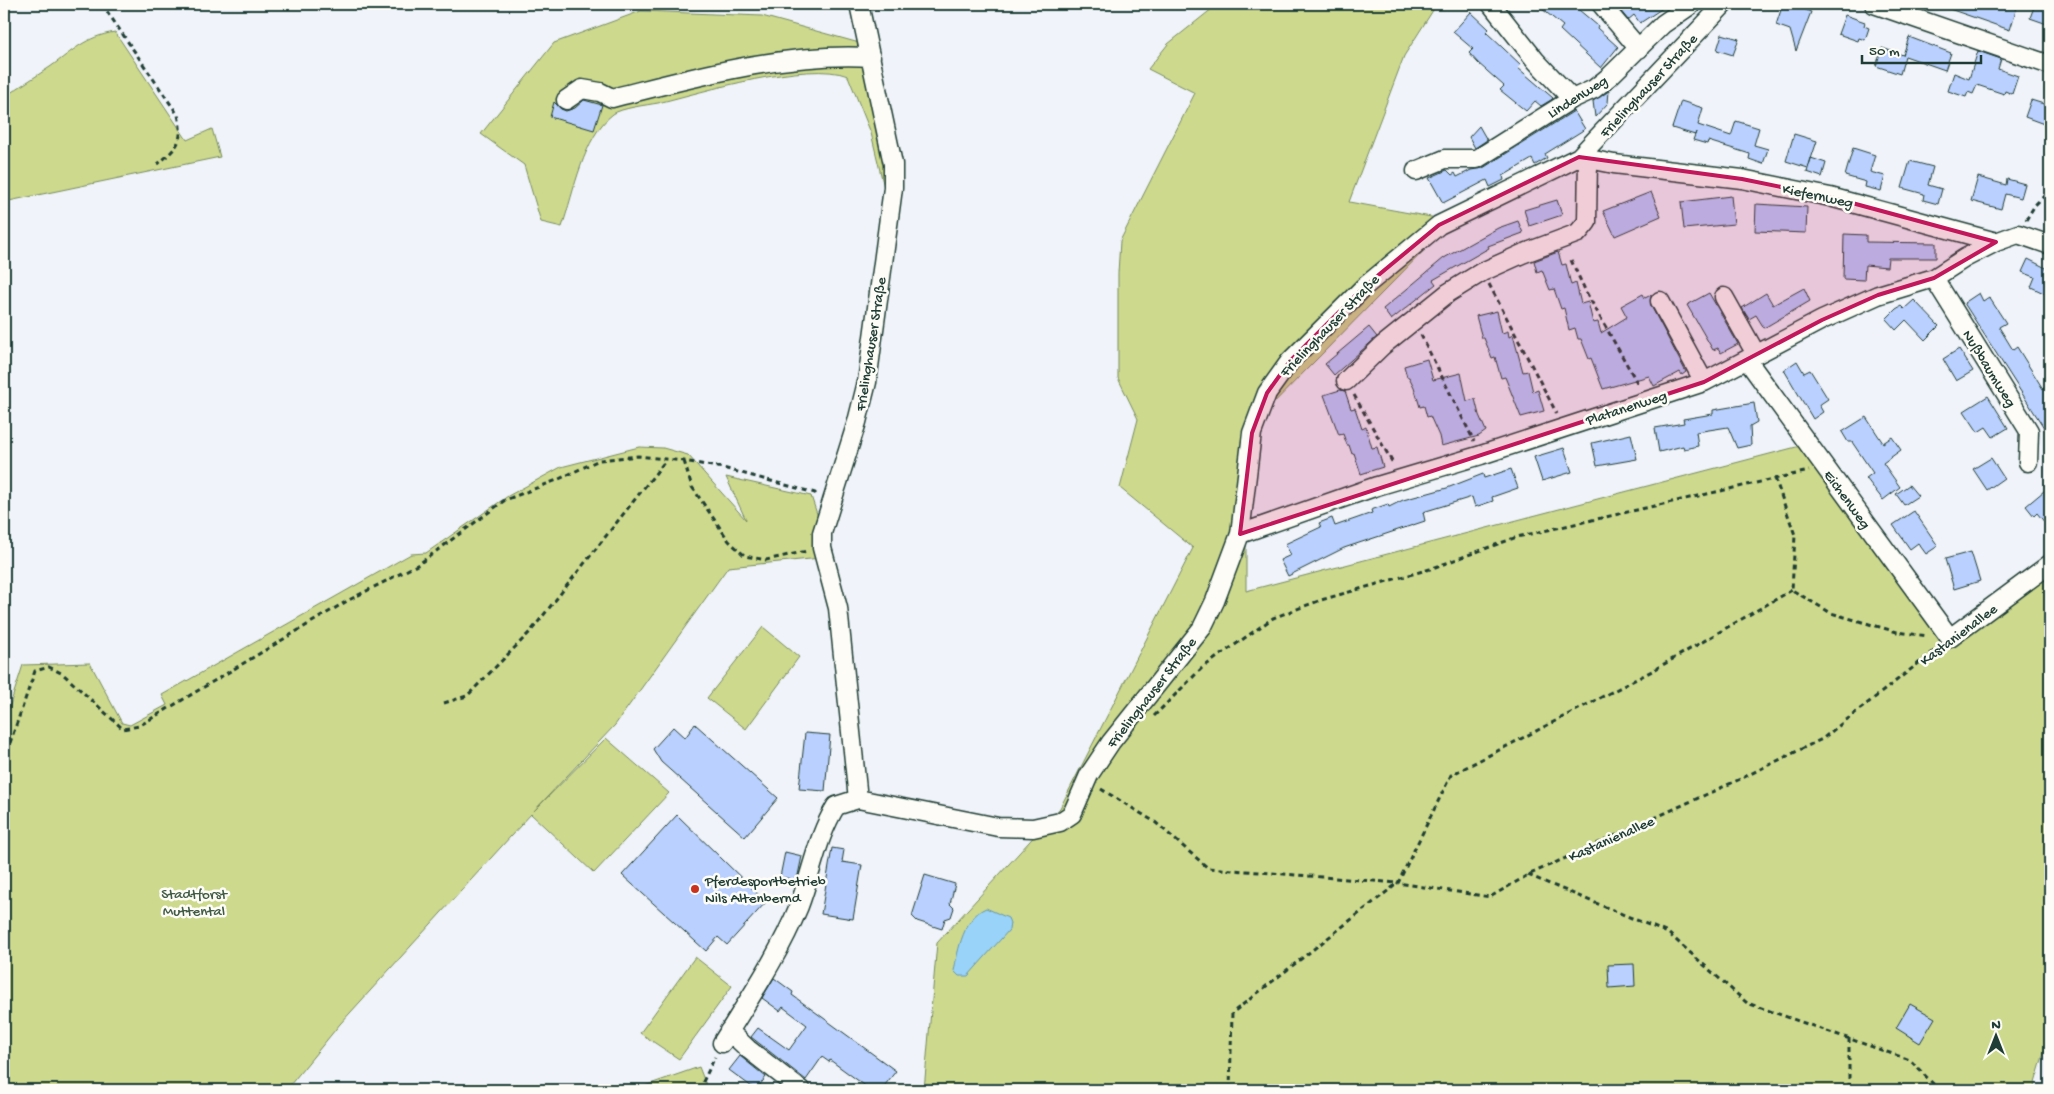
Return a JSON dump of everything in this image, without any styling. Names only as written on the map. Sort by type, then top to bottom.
[{"type":"street","name":"Frielinghauser Straße","points":[[859,4],[894,164],[893,188],[866,382],[857,422],[822,533],[822,548],[838,608],[858,799],[998,827],[1033,828],[1060,822],[1072,814],[1089,774],[1111,742],[1202,628],[1215,601],[1240,534],[1252,433],[1267,393],[1290,361],[1364,287],[1439,225],[1583,158],[1724,4]]},
{"type":"street","points":[[1491,4],[1536,62],[1572,99]]},
{"type":"street","points":[[1601,4],[1639,49]]},
{"type":"street","name":"Lindenweg","points":[[1416,171],[1446,160],[1477,159],[1572,99],[1594,89],[1639,49],[1662,24],[1692,4]]},
{"type":"street","points":[[1874,4],[2050,65]]},
{"type":"street","points":[[566,100],[582,89],[600,92],[612,98],[750,65],[852,56],[871,57]]},
{"type":"street","points":[[1346,381],[1382,346],[1448,293],[1482,272],[1522,254],[1578,233],[1587,222],[1583,158]]},
{"type":"street","name":"Kiefernweg","points":[[1583,158],[1614,164],[1742,179],[1820,195],[1996,242]]},
{"type":"street","points":[[1996,242],[2018,234],[2050,245]]},
{"type":"street","name":"Platanenweg","points":[[1240,534],[1402,479],[1704,382],[1822,320],[1878,295],[1934,278],[1965,258],[1996,242]]},
{"type":"street","name":"Nußbaumweg","points":[[1934,278],[2028,430],[2028,462]]},
{"type":"street","name":"Eichenweg","points":[[1724,297],[1751,357],[1825,468],[1950,638]]},
{"type":"street","points":[[1660,301],[1704,382]]},
{"type":"street","name":"Kastanienallee","points":[[1950,638],[2050,564]]},
{"type":"street","points":[[801,1090],[726,1037],[776,953],[799,906],[824,825],[836,806],[858,799]]},
{"type":"path","points":[[102,4],[178,115],[182,134],[174,150],[158,164]]},
{"type":"path","points":[[2018,234],[2035,205],[2050,190]]},
{"type":"path","points":[[1571,260],[1586,292],[1647,400]]},
{"type":"path","points":[[1482,272],[1564,428]]},
{"type":"path","points":[[1414,321],[1481,455]]},
{"type":"path","points":[[1346,381],[1402,479]]},
{"type":"path","points":[[4,760],[35,672],[49,667],[64,674],[123,728],[139,726],[347,601],[419,564],[505,500],[557,480],[600,460],[638,456],[722,468],[815,493],[828,510]]},
{"type":"path","points":[[444,703],[468,696],[531,631],[666,460]]},
{"type":"path","points":[[684,462],[692,487],[729,541],[745,556],[766,560],[822,548]]},
{"type":"path","points":[[1152,718],[1202,668],[1272,618],[1305,606],[1430,569],[1517,537],[1825,468]]},
{"type":"path","points":[[1775,478],[1795,535],[1792,590]]},
{"type":"path","points":[[1792,590],[1832,613],[1897,632],[1950,638]]},
{"type":"path","points":[[1230,1090],[1232,1013],[1398,883],[1451,775],[1652,671],[1792,590]]},
{"type":"path","name":"Kastanienallee","points":[[1097,786],[1155,822],[1208,868],[1398,883],[1490,897],[1528,875],[1719,789],[1822,739],[1950,638]]},
{"type":"path","points":[[1528,875],[1668,932],[1747,1002],[1910,1060],[1938,1090]]},
{"type":"path","points":[[699,1090],[726,1037]]},
{"type":"path","points":[[1849,1038],[1849,1090]]},
{"type":"highlighted area","points":[[1579,157],[1742,179],[1830,197],[1996,242],[1934,278],[1878,295],[1822,320],[1704,382],[1240,534],[1252,433],[1267,393],[1290,361],[1364,287],[1439,225]]},
{"type":"green space","points":[[1218,4],[1437,4],[1404,56],[1349,202],[1453,221],[1246,431],[1246,591],[1804,445],[1949,649],[2050,572],[2050,1032],[2033,1090],[924,1090],[937,943],[1060,808],[1193,548],[1120,488],[1138,419],[1118,378],[1118,273],[1120,241],[1195,93],[1148,69],[1168,44]]},
{"type":"green space","points":[[641,11],[762,16],[863,44],[886,154],[886,196],[871,133],[848,76],[830,72],[808,72],[754,79],[658,103],[628,108],[613,114],[594,136],[587,151],[562,227],[541,222],[524,165],[481,134],[554,43]]},
{"type":"green space","points":[[115,32],[187,140],[212,129],[220,157],[4,202],[4,97],[80,45],[96,37]]},
{"type":"green space","name":"Stadtforst Muttental","points":[[639,447],[663,448],[688,455],[746,520],[726,477],[811,496],[819,520],[821,558],[728,567],[615,725],[533,812],[606,738],[669,793],[594,873],[531,814],[340,1024],[286,1090],[4,1090],[4,702],[9,708],[23,665],[90,663],[122,723],[130,725],[167,705],[162,695],[411,554],[426,553],[508,496],[561,467]]},
{"type":"green space","points":[[763,627],[799,657],[746,729],[707,698]]},
{"type":"green space","points":[[695,957],[732,986],[679,1059],[640,1033]]},
{"type":"green space","points":[[699,1067],[708,1090],[633,1090]]},
{"type":"water","points":[[986,908],[1008,918],[1010,923],[1009,930],[968,976],[959,976],[954,971],[963,935],[972,919],[978,912]]},
{"type":"building","points":[[1536,4],[1572,4],[1598,26],[1597,28],[1618,47],[1601,68],[1560,30],[1563,26]]},
{"type":"building","points":[[1615,4],[1669,4],[1640,23],[1634,15],[1628,20]]},
{"type":"building","points":[[1783,4],[1790,4],[1811,12],[1796,51],[1790,30],[1776,25]]},
{"type":"building","points":[[1941,4],[2007,4],[2017,7],[2010,30],[1941,6]]},
{"type":"building","points":[[2035,4],[2050,4],[2050,25],[2030,18]]},
{"type":"building","points":[[1471,12],[1489,29],[1486,32],[1521,65],[1518,68],[1553,98],[1551,100],[1541,106],[1535,101],[1526,111],[1500,90],[1504,86],[1478,63],[1469,53],[1473,49],[1453,32]]},
{"type":"building","points":[[1845,15],[1865,22],[1864,26],[1869,28],[1865,40],[1859,38],[1858,41],[1838,34]]},
{"type":"building","points":[[1722,34],[1739,39],[1733,55],[1717,50]]},
{"type":"building","points":[[1909,37],[1951,53],[1945,70],[1905,56],[1900,74],[1876,66],[1882,48],[1903,55]]},
{"type":"building","points":[[1978,51],[2001,59],[1998,69],[2018,76],[2012,94],[2005,91],[2004,94],[1977,85],[1973,94],[1968,92],[1966,97],[1948,91],[1954,73],[1969,79]]},
{"type":"building","points":[[1609,91],[1608,103],[1595,117],[1593,101]]},
{"type":"building","points":[[584,100],[602,105],[594,130],[550,117],[554,102],[566,111],[575,108]]},
{"type":"building","points":[[2031,100],[2050,106],[2044,124],[2025,117]]},
{"type":"building","points":[[1681,101],[1703,108],[1698,125],[1731,136],[1736,121],[1759,128],[1754,145],[1768,149],[1763,164],[1749,159],[1750,154],[1708,141],[1707,144],[1693,140],[1695,135],[1672,128]]},
{"type":"building","points":[[1574,111],[1585,129],[1545,154],[1547,158],[1535,165],[1532,159],[1503,176],[1504,180],[1490,187],[1487,180],[1443,203],[1429,178],[1447,170],[1452,175],[1455,173],[1457,177],[1471,170],[1483,168]]},
{"type":"building","points":[[1479,126],[1487,140],[1475,148],[1469,137]]},
{"type":"building","points":[[1794,134],[1817,141],[1808,168],[1786,161]]},
{"type":"building","points":[[1853,148],[1875,155],[1870,172],[1885,176],[1881,191],[1865,187],[1866,182],[1845,176]]},
{"type":"building","points":[[1811,158],[1826,163],[1822,177],[1807,172]]},
{"type":"building","points":[[1910,161],[1933,167],[1928,185],[1942,189],[1938,204],[1923,200],[1924,194],[1902,188]]},
{"type":"building","points":[[1978,177],[2006,185],[2007,179],[2025,184],[2021,198],[2005,194],[2001,209],[1971,201]]},
{"type":"building","points":[[1651,192],[1661,216],[1615,236],[1603,211]]},
{"type":"building","points":[[1731,196],[1734,224],[1684,229],[1681,202]]},
{"type":"building","points":[[1557,200],[1562,215],[1529,226],[1524,210]]},
{"type":"building","points":[[1756,204],[1807,207],[1806,233],[1755,231]]},
{"type":"building","points":[[1518,221],[1523,233],[1488,246],[1489,248],[1433,280],[1436,284],[1391,320],[1383,309],[1444,258],[1498,228]]},
{"type":"building","points":[[1844,234],[1866,235],[1866,242],[1936,243],[1936,258],[1888,258],[1887,267],[1865,265],[1864,280],[1843,279]]},
{"type":"building","points":[[1558,252],[1562,265],[1566,264],[1571,285],[1576,283],[1581,304],[1588,302],[1593,323],[1598,322],[1601,333],[1627,317],[1621,306],[1643,294],[1645,298],[1651,295],[1651,306],[1686,372],[1682,375],[1680,372],[1654,386],[1649,376],[1603,389],[1591,358],[1589,359],[1581,339],[1578,339],[1575,328],[1569,330],[1564,308],[1561,309],[1554,289],[1550,290],[1542,270],[1537,272],[1534,261]]},
{"type":"building","points":[[2028,259],[2050,270],[2050,296],[2031,287],[2035,277],[2022,272]]},
{"type":"building","points":[[1804,288],[1810,301],[1764,328],[1756,315],[1749,319],[1742,308],[1766,293],[1773,305]]},
{"type":"building","points":[[1709,293],[1738,344],[1721,353],[1718,348],[1713,350],[1687,305]]},
{"type":"building","points":[[1979,293],[1983,301],[1989,297],[2006,323],[1999,327],[2013,350],[2017,347],[2043,389],[2050,384],[2050,437],[1964,303]]},
{"type":"building","points":[[1914,300],[1939,326],[1925,340],[1906,320],[1896,330],[1886,319],[1896,309],[1901,306],[1904,309]]},
{"type":"building","points":[[1497,311],[1502,333],[1508,331],[1509,337],[1513,335],[1523,372],[1528,371],[1533,392],[1538,390],[1544,411],[1521,417],[1505,377],[1501,378],[1495,357],[1492,358],[1484,338],[1482,338],[1476,316]]},
{"type":"building","points":[[1369,327],[1377,337],[1334,375],[1325,364]]},
{"type":"building","points":[[1959,349],[1973,371],[1956,381],[1943,359]]},
{"type":"building","points":[[1427,359],[1433,380],[1461,373],[1467,401],[1475,399],[1486,431],[1479,436],[1441,446],[1439,436],[1430,416],[1427,417],[1424,406],[1420,407],[1414,387],[1409,377],[1407,377],[1404,366]]},
{"type":"building","points":[[1797,361],[1804,373],[1810,370],[1828,399],[1819,405],[1823,412],[1813,419],[1784,370]]},
{"type":"building","points":[[1340,390],[1345,391],[1351,409],[1355,408],[1362,429],[1366,427],[1372,448],[1377,447],[1383,467],[1361,474],[1354,453],[1352,454],[1343,434],[1339,435],[1324,395]]},
{"type":"building","points":[[1988,396],[2008,428],[1993,437],[1986,427],[1978,432],[1964,411]]},
{"type":"building","points":[[1754,403],[1757,422],[1750,426],[1751,445],[1737,448],[1728,427],[1696,432],[1698,446],[1684,449],[1683,446],[1659,452],[1655,428],[1684,423],[1683,419],[1713,414],[1713,410]]},
{"type":"building","points":[[1866,417],[1883,443],[1892,437],[1901,450],[1883,463],[1900,487],[1883,500],[1866,478],[1873,473],[1852,442],[1848,442],[1842,432]]},
{"type":"building","points":[[1631,434],[1637,459],[1597,466],[1592,443]]},
{"type":"building","points":[[1564,448],[1572,472],[1542,481],[1534,457]]},
{"type":"building","points":[[1991,458],[2004,478],[1987,490],[1973,469]]},
{"type":"building","points":[[1511,469],[1518,488],[1492,497],[1493,501],[1475,507],[1472,497],[1423,512],[1425,521],[1344,548],[1288,576],[1280,560],[1291,555],[1285,544],[1321,527],[1319,523],[1332,518],[1335,526],[1372,513],[1371,510],[1388,504],[1389,507],[1403,500],[1447,488],[1483,474],[1484,478]]},
{"type":"building","points":[[1909,485],[1918,496],[1904,505],[1896,494]]},
{"type":"building","points":[[2050,486],[2050,529],[2037,513],[2034,516],[2026,506]]},
{"type":"building","points":[[1914,511],[1938,546],[1926,554],[1918,543],[1910,549],[1893,525]]},
{"type":"building","points":[[1971,552],[1980,581],[1954,589],[1945,559]]},
{"type":"building","points":[[695,724],[778,798],[745,837],[661,762],[653,749],[673,727],[685,738]]},
{"type":"building","points":[[805,733],[830,735],[825,791],[799,789]]},
{"type":"building","name":"Pferdesportbetrieb Nils Altenbernd","points":[[677,815],[766,902],[727,945],[718,937],[706,951],[622,875]]},
{"type":"building","points":[[832,848],[844,850],[842,862],[862,865],[853,919],[821,914]]},
{"type":"building","points":[[785,852],[802,856],[797,880],[780,877]]},
{"type":"building","points":[[925,875],[955,884],[950,904],[954,908],[951,917],[945,919],[942,929],[917,921],[912,916]]},
{"type":"building","points":[[1634,964],[1635,986],[1609,988],[1608,965]]},
{"type":"building","points":[[774,978],[793,992],[792,995],[896,1071],[881,1090],[871,1090],[830,1060],[829,1062],[822,1057],[806,1080],[751,1037],[758,1028],[789,1050],[807,1025],[783,1007],[780,1011],[762,998]]},
{"type":"building","points":[[1910,1004],[1935,1018],[1920,1043],[1896,1028]]},
{"type":"building","points":[[740,1056],[766,1077],[756,1090],[729,1070]]},
{"type":"place","name":"Pferdesportbetrieb Nils Altenbernd","points":[[695,889]]}]
